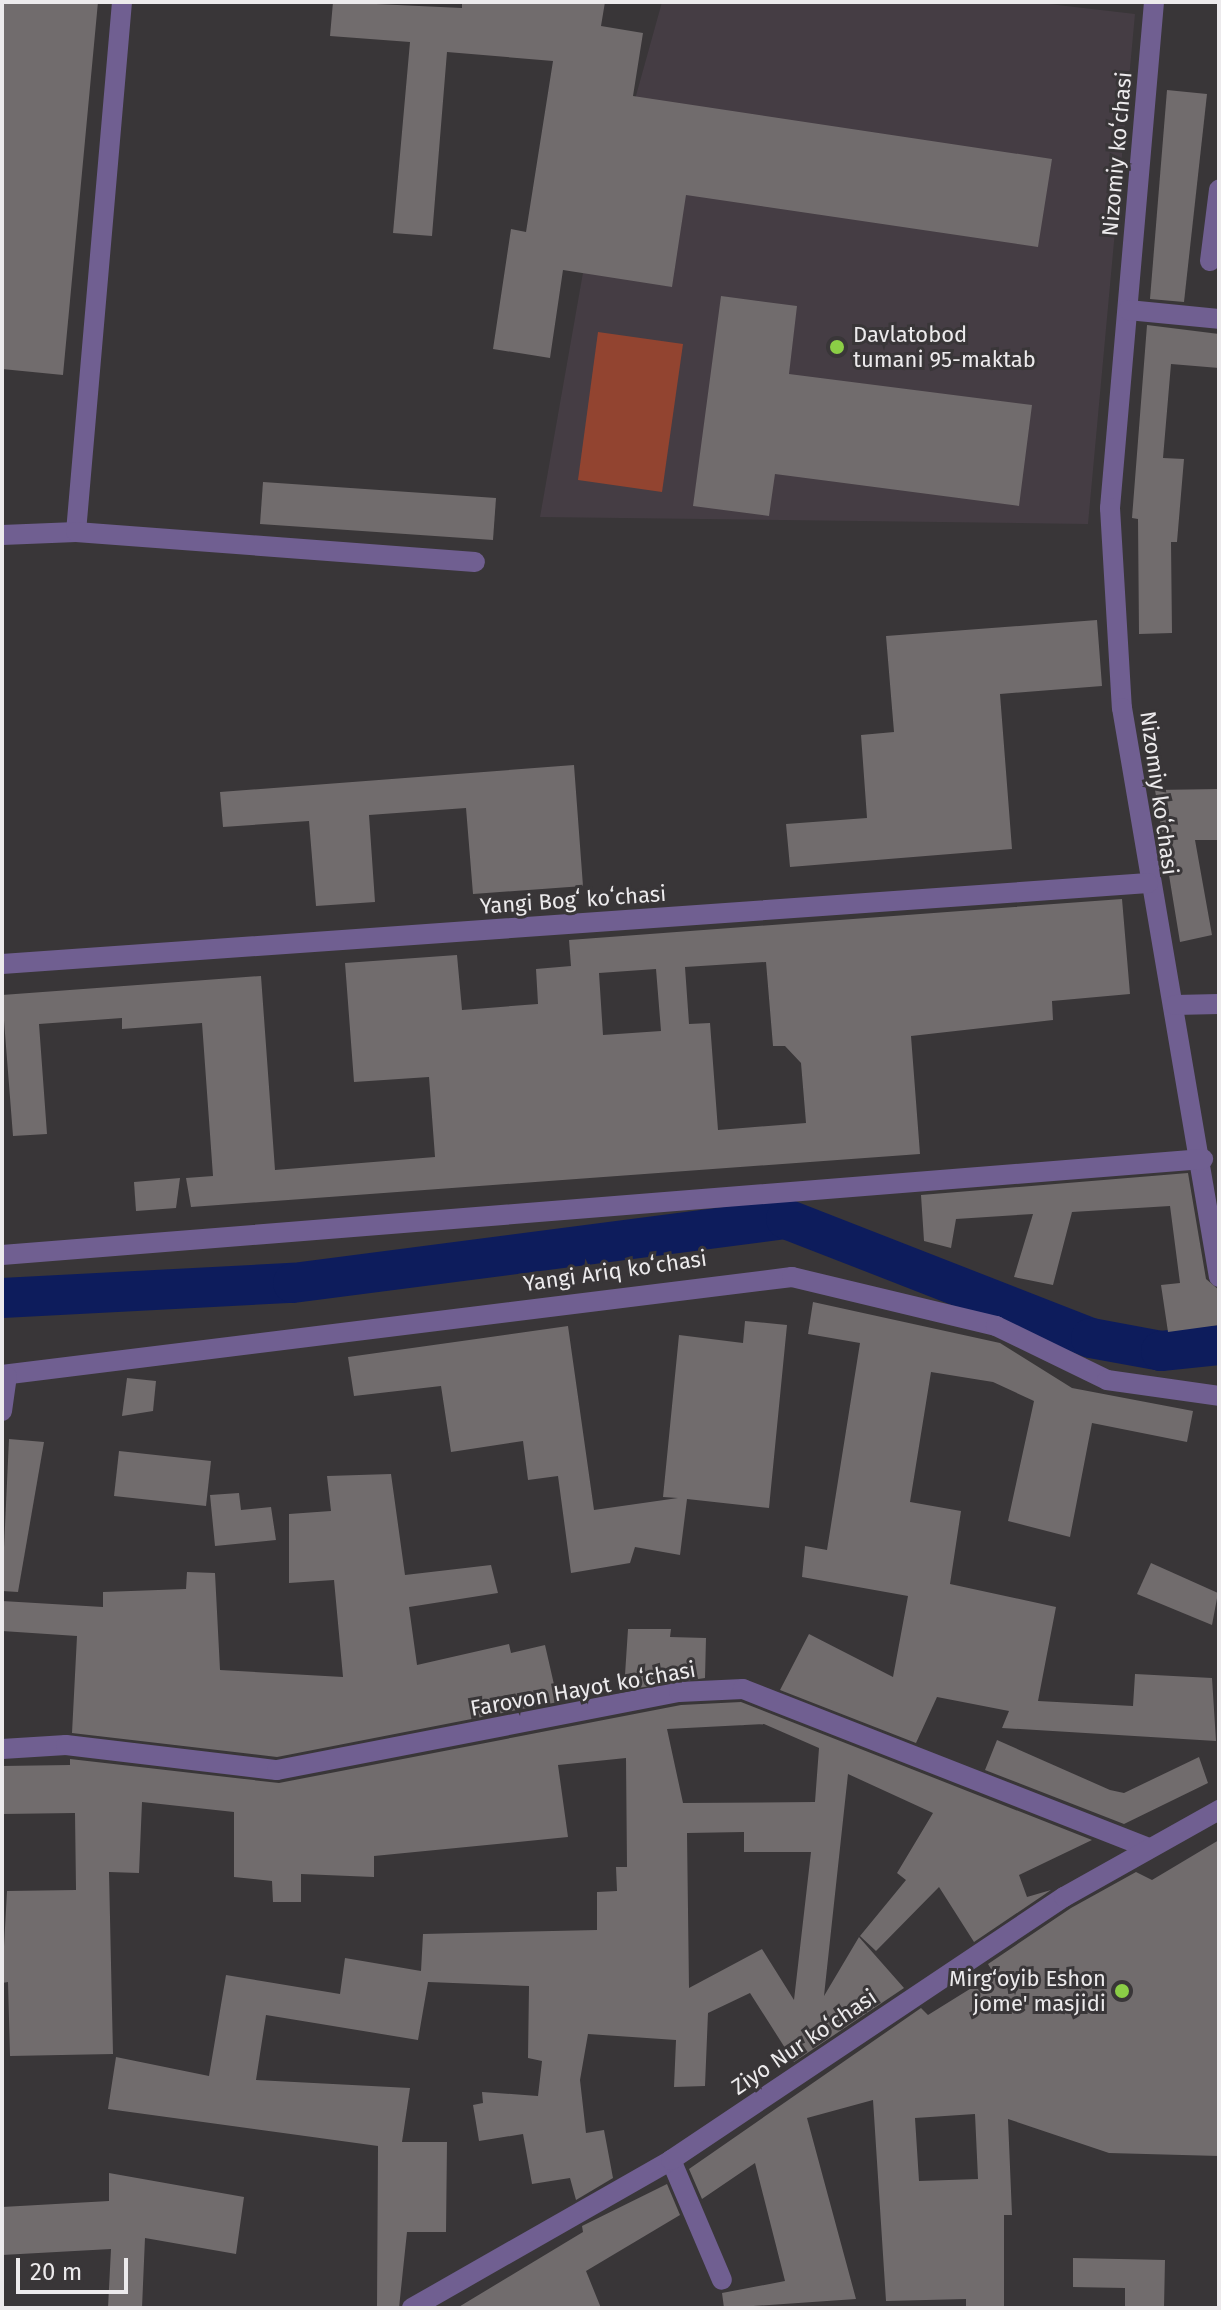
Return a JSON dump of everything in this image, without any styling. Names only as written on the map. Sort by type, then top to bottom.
[{"type":"street","points":[[76,532],[122,2]]},
{"type":"street","name":"Nizomiy koʻchasi","points":[[1154,2],[1110,508],[1122,708],[1148,883],[1175,1005],[1203,1159],[1219,1277]]},
{"type":"street","points":[[1210,261],[1219,190]]},
{"type":"street","points":[[1128,310],[1219,319]]},
{"type":"street","points":[[2,535],[76,532],[475,562]]},
{"type":"street","name":"Yangi Bogʻ koʻchasi","points":[[2,964],[1148,883]]},
{"type":"street","points":[[1175,1005],[1219,1004]]},
{"type":"street","points":[[2,1255],[1203,1159]]},
{"type":"street","name":"Yangi Ariq koʻchasi","points":[[5,1376],[792,1277],[996,1326],[1107,1380],[1219,1396]]},
{"type":"street","points":[[2,1411],[5,1376]]},
{"type":"street","name":"Farovon Hayot koʻchasi","points":[[2,1749],[66,1745],[277,1770],[679,1692],[743,1689],[1147,1847]]},
{"type":"street","name":"Ziyo Nur koʻchasi","points":[[412,2308],[671,2160],[1147,1847],[1219,1810]]},
{"type":"street","points":[[671,2160],[722,2280]]},
{"type":"shaded area","name":"Davlatobod tumani 95-maktab","points":[[662,2],[1032,2],[1135,14],[1088,524],[540,517],[600,176],[622,146]]},
{"type":"shaded area","points":[[598,332],[683,344],[662,492],[578,480]]},
{"type":"building","points":[[2,2],[98,2],[63,375],[2,369]]},
{"type":"building","points":[[333,2],[462,8],[462,2],[605,2],[601,26],[643,33],[633,96],[1052,159],[1038,247],[686,195],[672,287],[563,270],[550,358],[493,349],[511,229],[526,232],[553,61],[447,52],[432,236],[393,233],[410,42],[330,36]]},
{"type":"building","points":[[1167,90],[1207,94],[1184,302],[1150,299]]},
{"type":"building","points":[[721,296],[797,306],[789,374],[1032,405],[1019,506],[775,474],[769,516],[693,506]]},
{"type":"building","points":[[1147,325],[1219,334],[1219,368],[1171,364],[1163,458],[1184,459],[1177,542],[1171,542],[1172,633],[1139,634],[1138,519],[1132,518]]},
{"type":"building","points":[[263,482],[496,498],[493,540],[260,524]]},
{"type":"building","points":[[1097,620],[1102,686],[1000,694],[1012,849],[790,867],[786,824],[867,818],[861,735],[894,732],[886,636]]},
{"type":"building","points":[[574,765],[583,886],[473,894],[466,808],[369,815],[375,902],[316,906],[309,821],[223,827],[220,792]]},
{"type":"building","points":[[1219,789],[1219,840],[1195,840],[1212,935],[1180,942],[1155,790]]},
{"type":"building","points":[[1122,899],[1130,994],[1052,1001],[1053,1020],[911,1036],[920,1154],[191,1207],[186,1178],[213,1176],[202,1023],[122,1029],[122,1018],[39,1024],[47,1134],[13,1136],[2,995],[261,976],[275,1170],[435,1157],[429,1077],[354,1082],[345,963],[457,955],[462,1010],[538,1004],[536,969],[571,966],[569,940]],"holes":[[[766,962],[773,1046],[785,1046],[801,1063],[806,1123],[718,1130],[710,1023],[689,1024],[685,967]],[[656,969],[661,1031],[603,1035],[599,973]]]},
{"type":"building","points":[[1188,1173],[1206,1279],[1219,1290],[1219,1325],[1168,1332],[1161,1285],[1180,1283],[1170,1206],[1072,1212],[1053,1285],[1014,1277],[1033,1214],[956,1219],[951,1248],[924,1241],[921,1195]]},
{"type":"building","points":[[180,1178],[176,1208],[136,1211],[134,1182]]},
{"type":"building","points":[[813,1302],[1000,1343],[1072,1388],[1193,1411],[1187,1442],[1092,1423],[1070,1537],[1008,1521],[1034,1401],[993,1382],[931,1372],[910,1502],[961,1511],[950,1584],[1056,1607],[1038,1701],[1133,1706],[1135,1674],[1212,1678],[1216,1741],[1002,1728],[1009,1711],[937,1697],[916,1743],[780,1690],[809,1634],[893,1677],[908,1596],[802,1577],[805,1546],[827,1550],[860,1343],[808,1334]]},
{"type":"building","points":[[745,1321],[787,1325],[769,1508],[687,1499],[680,1555],[635,1547],[630,1563],[571,1573],[558,1476],[528,1480],[523,1441],[451,1452],[441,1386],[354,1396],[348,1357],[568,1326],[594,1510],[678,1498],[663,1497],[679,1335],[743,1343]]},
{"type":"building","points":[[127,1378],[156,1381],[153,1411],[122,1416]]},
{"type":"building","points":[[9,1439],[44,1442],[18,1592],[2,1591]]},
{"type":"building","points":[[119,1451],[211,1461],[206,1506],[114,1496]]},
{"type":"building","points":[[391,1474],[405,1575],[491,1565],[498,1593],[409,1607],[417,1665],[509,1644],[511,1653],[545,1645],[558,1702],[277,1757],[72,1733],[77,1636],[2,1631],[2,1601],[103,1607],[103,1592],[186,1589],[187,1572],[215,1573],[220,1670],[343,1677],[334,1580],[289,1583],[289,1514],[331,1511],[327,1476]]},
{"type":"building","points":[[239,1493],[241,1510],[271,1507],[276,1540],[215,1546],[210,1495]]},
{"type":"building","points":[[1151,1563],[1218,1593],[1212,1625],[1137,1594]]},
{"type":"building","points":[[628,1629],[671,1629],[670,1637],[706,1638],[705,1678],[624,1690]]},
{"type":"building","points":[[741,1702],[1092,1840],[1019,1875],[1027,1897],[1051,1890],[974,1942],[939,1887],[876,1951],[860,1936],[906,1880],[897,1873],[933,1813],[848,1774],[824,1996],[859,1937],[904,1988],[794,2062],[750,1993],[708,2013],[705,2086],[674,2087],[676,2040],[588,2034],[580,2080],[586,2133],[604,2130],[613,2178],[576,2200],[570,2178],[532,2184],[523,2134],[479,2141],[473,2105],[483,2103],[482,2092],[538,2096],[542,2061],[528,2058],[529,1986],[428,1982],[418,2040],[266,2015],[256,2080],[410,2088],[402,2142],[447,2142],[446,2232],[407,2232],[399,2308],[377,2308],[378,2146],[108,2109],[116,2057],[209,2076],[226,1975],[340,1994],[345,1958],[421,1971],[423,1934],[597,1930],[597,1892],[617,1891],[616,1867],[627,1867],[626,1758],[558,1765],[568,1837],[374,1856],[374,1877],[301,1874],[301,1902],[273,1902],[272,1881],[234,1877],[234,1812],[142,1802],[139,1873],[109,1872],[113,2054],[10,2056],[8,1982],[2,1983],[7,1891],[76,1890],[75,1813],[2,1814],[2,1766],[70,1765],[70,1759],[279,1783],[681,1705]],"holes":[[[764,1724],[819,1748],[815,1802],[683,1803],[667,1729]],[[744,1832],[744,1852],[811,1852],[794,2000],[762,1949],[689,1988],[687,1833]]]},
{"type":"building","points":[[997,1740],[1110,1790],[1124,1793],[1199,1757],[1208,1783],[1124,1824],[985,1770]]},
{"type":"building","points":[[1219,1840],[1219,2156],[1109,2153],[1008,2119],[1012,2215],[1004,2215],[1004,2308],[966,2308],[966,2299],[886,2301],[873,2100],[807,2118],[856,2299],[724,2308],[722,2293],[785,2281],[755,2163],[702,2199],[689,2169],[921,2008],[928,2015],[994,1974],[988,1964],[1071,1908],[1136,1872],[1152,1880]],"holes":[[[975,2114],[978,2179],[919,2181],[915,2118]]]},
{"type":"building","points":[[109,2173],[244,2197],[236,2254],[145,2238],[142,2308],[108,2308],[111,2249],[2,2255],[2,2207],[109,2201]]},
{"type":"building","points":[[667,2184],[680,2215],[586,2271],[601,2308],[457,2308],[583,2232],[582,2226]]},
{"type":"building","points":[[1073,2258],[1165,2260],[1164,2308],[1125,2308],[1125,2288],[1073,2287]]},
{"type":"waterway","points":[[2,1298],[293,1283],[786,1219],[1091,1338],[1161,1351],[1219,1345]]},
{"type":"place","name":"Davlatobod tumani 95-maktab","points":[[837,347]]},
{"type":"place","name":"Mirg‘oyib Eshon jome' masjidi","points":[[1122,1991]]}]
